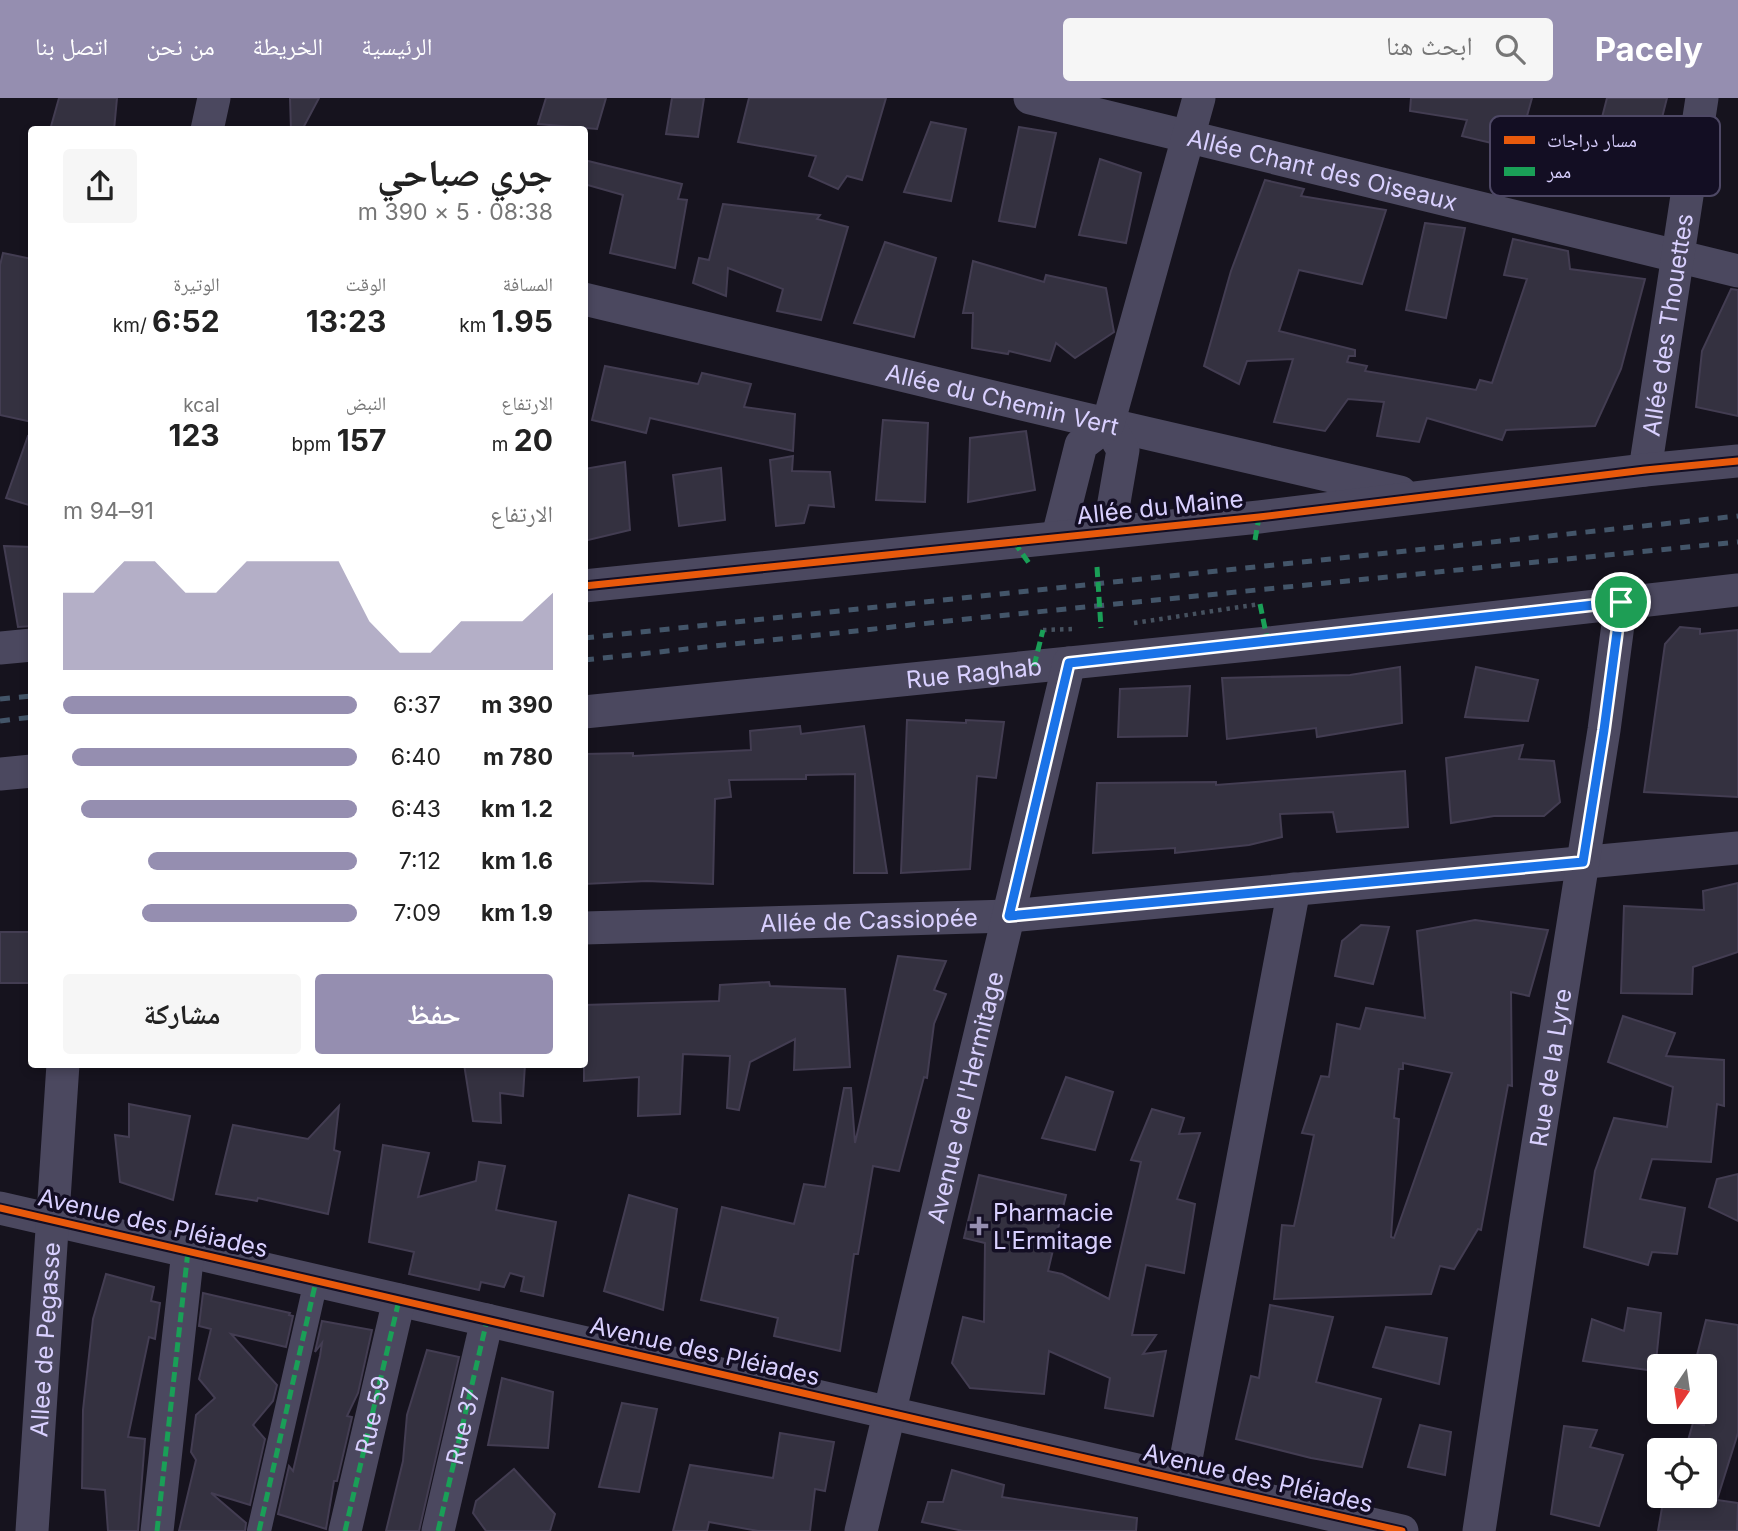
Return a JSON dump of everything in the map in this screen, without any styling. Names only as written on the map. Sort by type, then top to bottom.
[{"type":"street","points":[[208,126],[214,98]]},
{"type":"street","name":"Allée Chant des Oiseaux","points":[[1030,98],[1738,271]]},
{"type":"street","points":[[1058,536],[1081,445],[1108,424],[1199,98]]},
{"type":"street","name":"Allée des Thouettes","points":[[1700,116],[1703,98]]},
{"type":"street","name":"Allée des Thouettes","points":[[1645,470],[1687,196]]},
{"type":"street","name":"Allée du Chemin Vert","points":[[588,300],[1422,497]]},
{"type":"street","points":[[1108,424],[1123,450],[1109,531]]},
{"type":"street","name":"Allée du Maine","points":[[588,586],[1259,517],[1738,461]]},
{"type":"street","name":"Rue Raghab","points":[[588,712],[1069,663],[1738,590]]},
{"type":"street","name":"Rue de la Lyre","points":[[1479,1531],[1604,730],[1621,602]]},
{"type":"street","points":[[0,648],[28,645]]},
{"type":"street","name":"Avenue de l'Hermitage","points":[[861,1531],[1069,663]]},
{"type":"street","points":[[0,774],[28,771]]},
{"type":"street","name":"Allée de Cassiopée","points":[[588,928],[1009,916],[1738,848]]},
{"type":"street","points":[[1182,1480],[1294,889]]},
{"type":"street","name":"Allee de Pegasse","points":[[32,1531],[62,1068]]},
{"type":"street","name":"Avenue des Pléiades","points":[[0,1208],[1402,1531]]},
{"type":"street","points":[[157,1531],[188,1251]]},
{"type":"street","points":[[259,1531],[316,1281]]},
{"type":"street","name":"Rue 59","points":[[345,1531],[399,1300]]},
{"type":"street","name":"Rue 37","points":[[438,1531],[487,1320]]},
{"type":"path","points":[[1127,624],[1260,604]]},
{"type":"path","points":[[1043,630],[1077,629]]},
{"type":"building","points":[[59,98],[117,98],[114,126],[51,126]]},
{"type":"building","points":[[290,98],[319,98],[304,126],[291,126]]},
{"type":"building","points":[[546,98],[606,98],[597,129],[588,128],[588,126],[538,124]]},
{"type":"building","points":[[672,98],[704,98],[698,137],[666,134]]},
{"type":"building","points":[[749,98],[886,98],[862,180],[847,176],[838,189],[809,176],[816,156],[738,142]]},
{"type":"building","points":[[1411,98],[1532,98],[1527,116],[1490,116],[1490,143],[1462,136],[1467,120],[1410,111]]},
{"type":"building","points":[[1607,98],[1667,98],[1662,116],[1602,116]]},
{"type":"building","points":[[931,122],[966,129],[951,201],[904,192]]},
{"type":"building","points":[[1019,127],[1056,133],[1035,227],[999,221]]},
{"type":"building","points":[[1100,159],[1141,173],[1126,243],[1079,235]]},
{"type":"building","points":[[588,161],[682,184],[678,199],[687,200],[675,268],[610,253],[623,195],[588,185]]},
{"type":"building","points":[[1265,180],[1304,189],[1301,196],[1386,210],[1362,284],[1299,270],[1279,331],[1355,350],[1355,356],[1349,356],[1347,362],[1367,366],[1365,371],[1476,390],[1480,380],[1492,383],[1527,279],[1504,275],[1513,239],[1568,251],[1570,269],[1645,279],[1621,369],[1595,426],[1506,430],[1502,440],[1427,418],[1419,442],[1377,436],[1384,402],[1348,399],[1325,431],[1274,422],[1293,359],[1247,361],[1239,384],[1204,366],[1231,271]]},
{"type":"building","points":[[723,204],[820,215],[817,219],[848,227],[821,320],[777,311],[783,289],[728,268],[726,296],[693,283],[699,258],[709,260]]},
{"type":"building","points":[[1425,223],[1465,228],[1446,318],[1406,310]]},
{"type":"building","points":[[885,242],[936,258],[914,337],[854,323]]},
{"type":"building","points":[[3,253],[28,258],[28,421],[0,415],[0,265]]},
{"type":"building","points":[[973,261],[1044,282],[1046,275],[1106,288],[1114,332],[1075,358],[1056,343],[1050,361],[1009,351],[1008,354],[972,348],[973,313],[963,313]]},
{"type":"building","points":[[1731,289],[1738,290],[1738,416],[1696,407],[1702,351]]},
{"type":"building","points":[[605,366],[698,384],[702,373],[751,384],[744,407],[795,414],[793,451],[650,418],[646,433],[592,420]]},
{"type":"building","points":[[883,420],[928,423],[925,502],[876,500]]},
{"type":"building","points":[[1026,431],[1035,490],[968,502],[970,438]]},
{"type":"building","points":[[28,436],[28,505],[6,498]]},
{"type":"building","points":[[793,456],[792,471],[830,472],[834,507],[809,505],[804,523],[776,526],[770,460]]},
{"type":"building","points":[[625,462],[630,530],[588,540],[588,468]]},
{"type":"building","points":[[721,468],[725,520],[679,526],[673,475]]},
{"type":"building","points":[[4,546],[28,547],[28,626],[18,627]]},
{"type":"building","points":[[1680,627],[1700,629],[1700,634],[1738,630],[1738,797],[1644,792],[1665,644]]},
{"type":"building","points":[[1400,667],[1402,723],[1317,737],[1316,728],[1227,739],[1222,678],[1350,675]]},
{"type":"building","points":[[1476,667],[1538,680],[1528,721],[1465,717]]},
{"type":"building","points":[[1190,686],[1187,736],[1118,737],[1120,689]]},
{"type":"building","points":[[907,720],[1004,722],[996,778],[977,776],[970,869],[901,873]]},
{"type":"building","points":[[800,726],[801,734],[864,726],[887,873],[854,873],[855,774],[806,775],[806,779],[729,780],[731,797],[715,799],[713,884],[647,881],[588,884],[588,754],[633,753],[633,756],[751,750],[750,731]]},
{"type":"building","points":[[1523,745],[1519,759],[1554,761],[1560,802],[1544,816],[1494,816],[1451,823],[1446,758]]},
{"type":"building","points":[[1405,771],[1408,827],[1337,832],[1333,812],[1280,814],[1282,837],[1249,845],[1175,853],[1175,848],[1093,853],[1097,783],[1216,782],[1216,785]]},
{"type":"building","points":[[1738,883],[1738,952],[1693,967],[1692,994],[1621,993],[1624,906],[1704,910],[1703,891]]},
{"type":"building","points":[[1475,920],[1548,930],[1529,996],[1511,992],[1512,1086],[1508,1085],[1481,1230],[1478,1229],[1454,1269],[1440,1266],[1431,1294],[1274,1299],[1282,1225],[1294,1226],[1314,1135],[1302,1133],[1321,1076],[1329,1077],[1337,1024],[1360,1029],[1366,1008],[1425,1018],[1417,931]],"holes":[[[1403,1063],[1452,1073],[1394,1238],[1391,1237],[1399,1119],[1394,1118],[1399,1069],[1403,1069]]]},
{"type":"building","points":[[1361,925],[1389,927],[1373,984],[1335,976],[1342,941]]},
{"type":"building","points":[[0,932],[28,932],[28,983],[0,983]]},
{"type":"building","points":[[898,956],[946,961],[934,990],[946,994],[934,1024],[927,1078],[924,1077],[899,1171],[873,1166],[858,1254],[854,1254],[840,1351],[774,1336],[778,1318],[701,1300],[722,1207],[794,1224],[804,1184],[825,1187],[844,1088],[851,1088],[855,1143]]},
{"type":"building","points":[[769,982],[770,986],[845,989],[850,1067],[794,1070],[795,1039],[750,1062],[739,1110],[727,1108],[730,1056],[683,1054],[680,1114],[638,1116],[639,1077],[584,1081],[584,1068],[588,1068],[588,1005],[719,1001],[720,985]]},
{"type":"building","points":[[1623,1016],[1675,1033],[1666,1056],[1724,1060],[1724,1106],[1717,1104],[1711,1162],[1652,1159],[1640,1199],[1685,1208],[1677,1254],[1652,1252],[1648,1265],[1584,1247],[1595,1171],[1614,1118],[1667,1127],[1673,1087],[1608,1062]]},
{"type":"building","points":[[465,1068],[525,1068],[523,1096],[500,1093],[501,1123],[473,1121]]},
{"type":"building","points":[[1066,1077],[1113,1092],[1095,1150],[1042,1138]]},
{"type":"building","points":[[129,1104],[190,1116],[173,1200],[120,1182],[115,1135],[129,1137]]},
{"type":"building","points":[[339,1106],[334,1150],[340,1152],[328,1214],[258,1198],[257,1201],[216,1194],[233,1125],[308,1139]]},
{"type":"building","points":[[1152,1109],[1184,1118],[1179,1134],[1200,1133],[1177,1199],[1195,1204],[1184,1273],[1146,1265],[1132,1335],[1156,1335],[1143,1354],[1166,1351],[1153,1416],[1105,1408],[1110,1378],[1049,1351],[1044,1394],[970,1388],[952,1363],[963,1317],[984,1322],[985,1243],[964,1238],[979,1175],[1066,1195],[1048,1271],[1062,1274],[1109,1299],[1141,1162],[1131,1160]]},
{"type":"building","points":[[383,1145],[429,1153],[418,1197],[476,1181],[479,1162],[505,1166],[496,1210],[556,1222],[543,1296],[521,1291],[524,1277],[510,1273],[504,1287],[481,1282],[479,1290],[409,1274],[414,1252],[369,1242]]},
{"type":"building","points":[[1738,1174],[1738,1221],[1709,1207],[1717,1179]]},
{"type":"building","points":[[629,1195],[677,1209],[663,1310],[604,1291]]},
{"type":"building","points":[[106,1274],[154,1287],[151,1301],[160,1303],[155,1339],[149,1337],[128,1437],[145,1439],[138,1531],[108,1531],[105,1490],[82,1488],[83,1410],[93,1319]]},
{"type":"building","points":[[203,1293],[290,1313],[289,1315],[293,1316],[286,1347],[231,1334],[277,1385],[273,1401],[253,1425],[265,1439],[250,1505],[211,1493],[246,1523],[245,1531],[179,1531],[196,1460],[191,1452],[196,1415],[215,1398],[199,1379],[211,1329],[199,1326]]},
{"type":"building","points":[[1270,1305],[1333,1317],[1316,1382],[1381,1399],[1362,1467],[1311,1458],[1236,1439],[1251,1376],[1259,1378]]},
{"type":"building","points":[[1628,1308],[1661,1313],[1657,1354],[1647,1354],[1647,1370],[1583,1361],[1592,1319],[1624,1331]]},
{"type":"building","points":[[1706,1320],[1738,1325],[1738,1433],[1717,1500],[1717,1438],[1689,1438],[1693,1424],[1717,1424],[1717,1354],[1697,1354]]},
{"type":"building","points":[[322,1321],[372,1330],[358,1393],[347,1416],[352,1417],[337,1481],[334,1481],[326,1529],[278,1514],[289,1466],[293,1471],[320,1356],[322,1343],[315,1352]]},
{"type":"building","points":[[1386,1327],[1447,1338],[1439,1384],[1373,1367]]},
{"type":"building","points":[[427,1350],[459,1357],[419,1531],[386,1531],[403,1461],[407,1415]]},
{"type":"building","points":[[502,1378],[553,1392],[548,1448],[488,1445]]},
{"type":"building","points":[[622,1403],[657,1409],[639,1492],[599,1487]]},
{"type":"building","points":[[1420,1425],[1451,1432],[1445,1475],[1408,1467]]},
{"type":"building","points":[[1564,1426],[1597,1430],[1590,1447],[1623,1455],[1599,1526],[1551,1514]]},
{"type":"building","points":[[780,1433],[834,1442],[825,1491],[815,1489],[810,1531],[758,1531],[709,1522],[707,1531],[673,1531],[690,1465],[773,1478]]},
{"type":"building","points":[[514,1469],[555,1514],[550,1531],[486,1531],[473,1513],[476,1501]]},
{"type":"building","points":[[952,1470],[1004,1485],[1002,1497],[1137,1518],[1136,1531],[963,1531],[922,1522],[928,1502],[943,1502]]},
{"type":"building","points":[[1717,1500],[1738,1503],[1737,1531],[1658,1531],[1662,1508],[1717,1508]]},
{"type":"railway","points":[[588,638],[1738,516]]},
{"type":"railway","points":[[588,660],[1738,542]]},
{"type":"railway","points":[[0,699],[28,696]]},
{"type":"railway","points":[[0,721],[28,718]]},
{"type":"marked path","points":[[1255,540],[1259,517]]},
{"type":"marked path","points":[[1014,542],[1031,566]]},
{"type":"marked path","points":[[1097,567],[1101,628]]},
{"type":"marked path","points":[[1260,604],[1268,643]]},
{"type":"marked path","points":[[1034,666],[1043,630]]},
{"type":"marked path","points":[[157,1531],[188,1251]]},
{"type":"marked path","points":[[259,1531],[316,1281]]},
{"type":"marked path","points":[[345,1531],[399,1300]]},
{"type":"marked path","points":[[438,1531],[487,1320]]},
{"type":"cycle path","points":[[588,586],[1259,517],[1738,461]]},
{"type":"cycle path","points":[[0,1208],[1402,1531]]},
{"type":"place","name":"Pharmacie L'Ermitage","points":[[979,1226]]},
{"type":"route","points":[[1621,602],[1583,862],[1009,916],[1069,663],[1621,602]]}]
